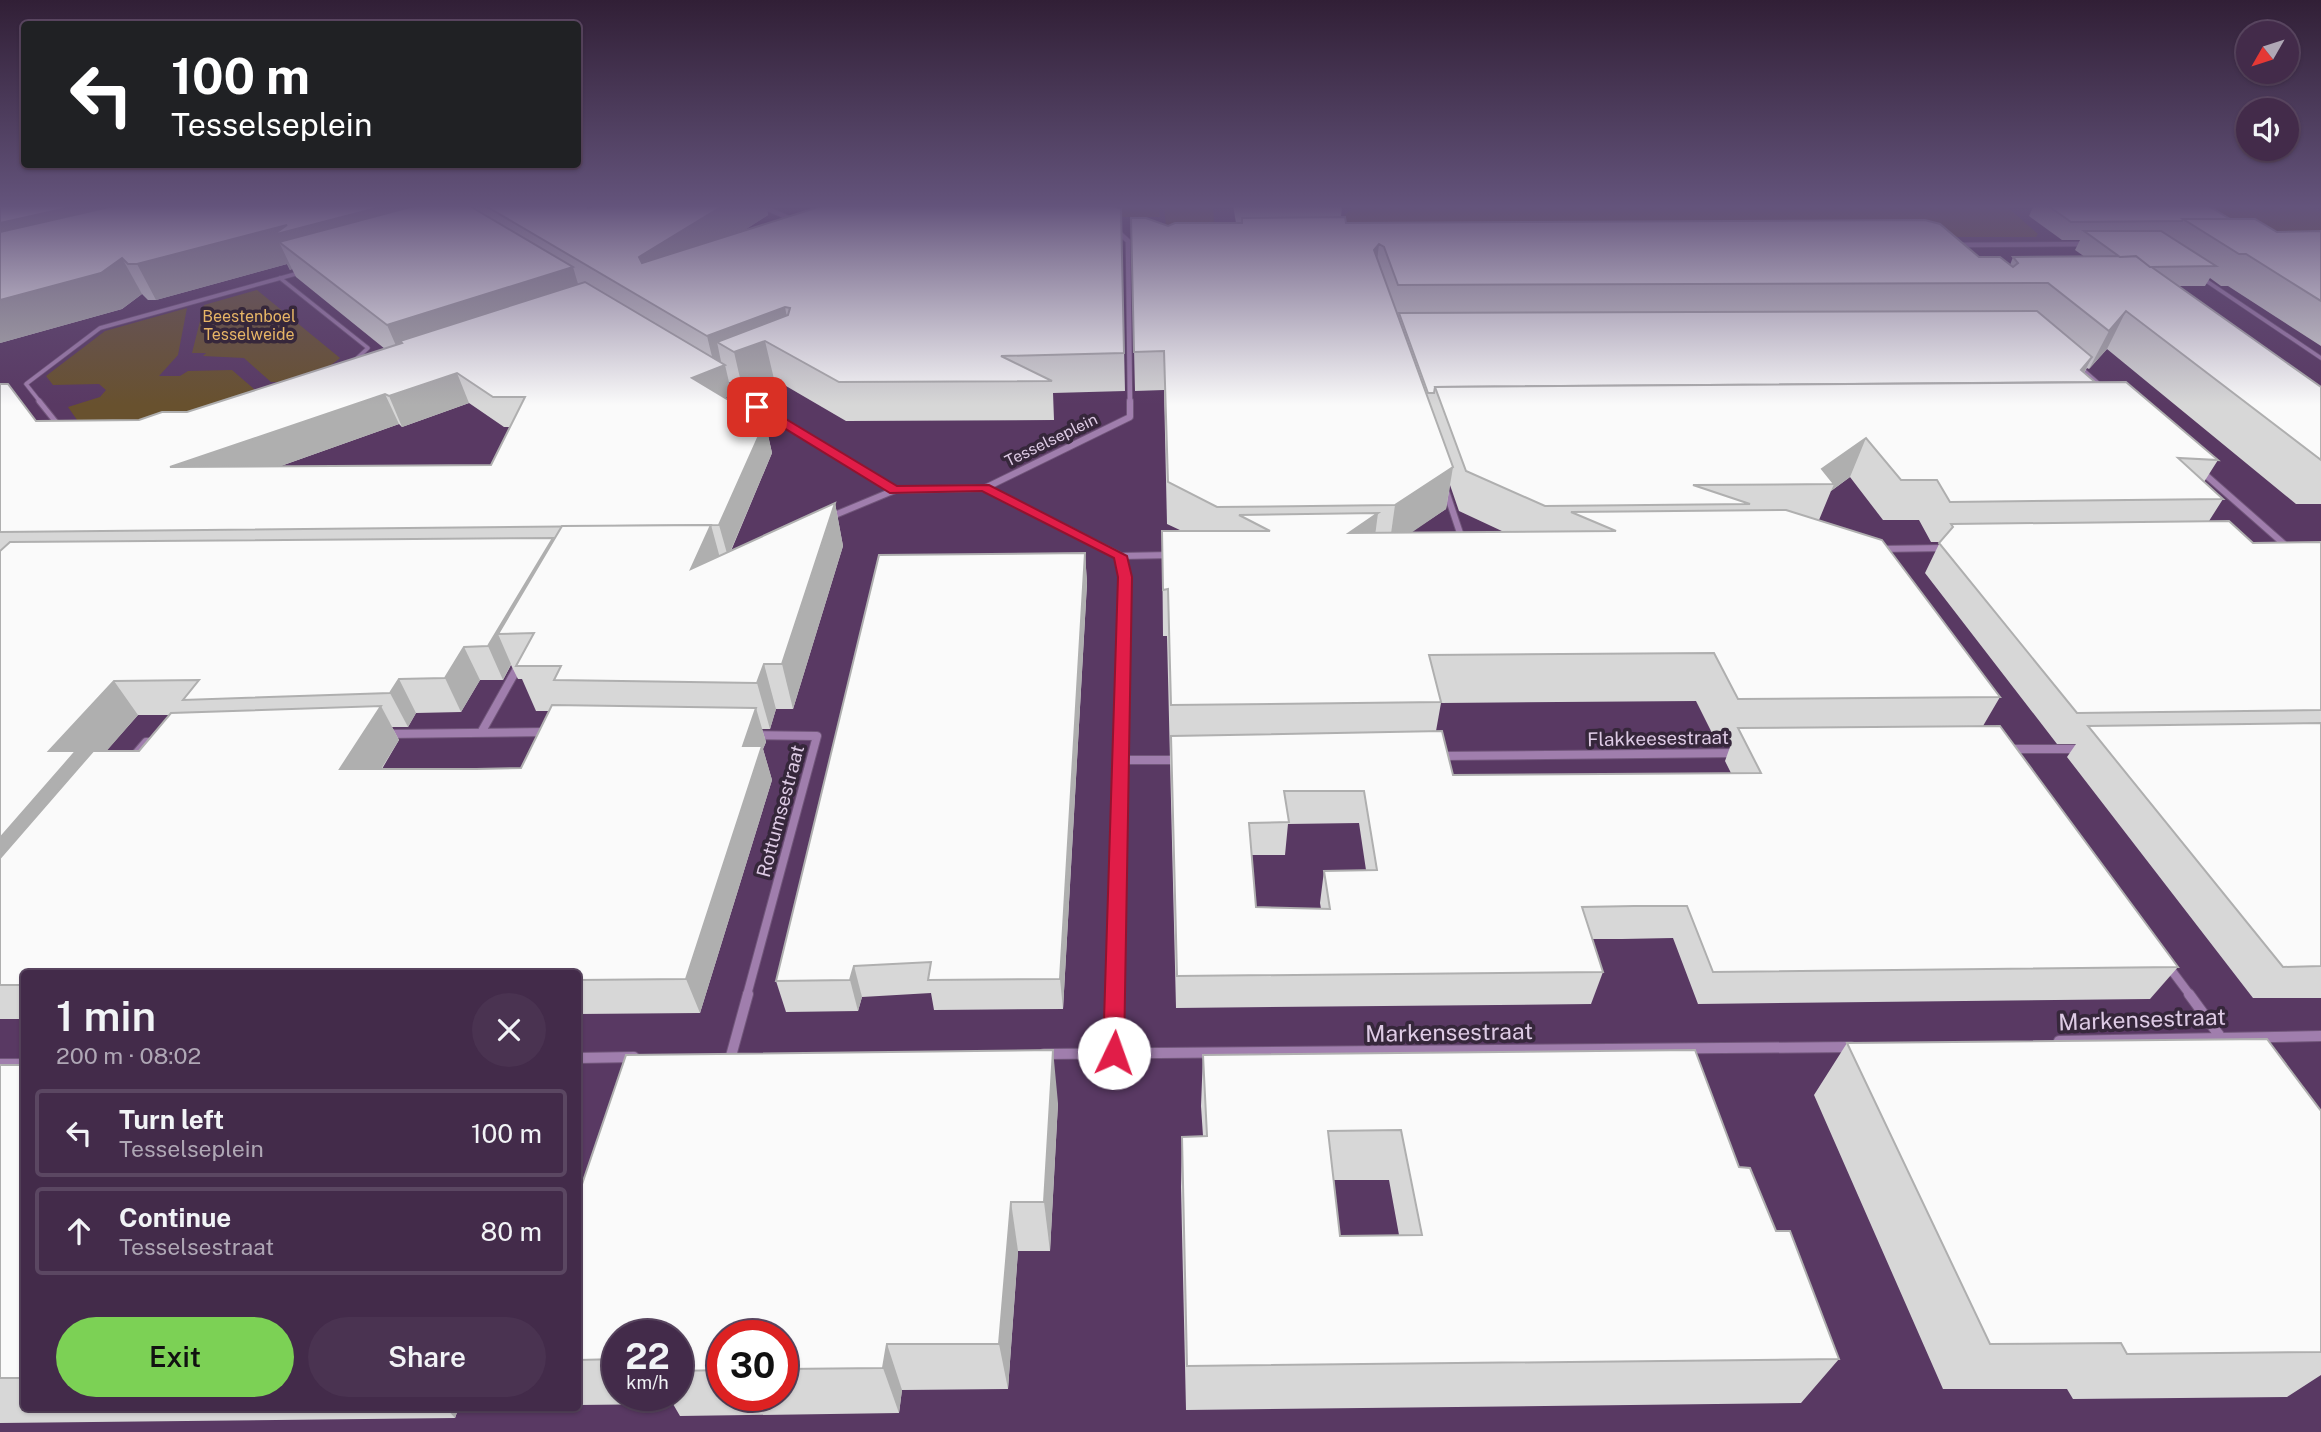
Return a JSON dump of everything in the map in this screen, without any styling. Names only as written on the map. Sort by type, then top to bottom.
[{"type":"street","points":[[65,433],[26,384],[100,328],[304,272]]},
{"type":"street","name":"Tesselseplein","points":[[823,521],[895,490],[985,488],[1130,417],[1129,272]]},
{"type":"street","points":[[2193,272],[2321,358]]},
{"type":"street","points":[[280,278],[368,348],[350,365]]},
{"type":"street","points":[[2072,360],[2113,396]]},
{"type":"street","points":[[714,380],[895,490]]},
{"type":"street","points":[[2190,462],[2284,544]]},
{"type":"street","points":[[1442,481],[1467,553]]},
{"type":"street","name":"Tesselseplein","points":[[985,488],[1121,556]]},
{"type":"street","points":[[2270,544],[2296,544]]},
{"type":"street","points":[[1875,549],[1957,548]]},
{"type":"street","points":[[1114,1053],[1125,577],[1121,556],[1177,555]]},
{"type":"street","points":[[482,731],[522,659]]},
{"type":"street","points":[[375,735],[482,731],[552,732]]},
{"type":"street","name":"Rottumsestraat","points":[[731,1056],[817,736],[747,735]]},
{"type":"street","points":[[2000,738],[2016,760]]},
{"type":"street","points":[[129,763],[146,742],[160,742]]},
{"type":"street","points":[[1994,750],[2090,749]]},
{"type":"street","name":"Flakkeesestraat","points":[[1427,757],[1745,752]]},
{"type":"street","points":[[1122,760],[1191,760]]},
{"type":"street","points":[[2162,958],[2219,1035]]},
{"type":"street","name":"Markensestraat","points":[[2051,1041],[2219,1035],[2321,1036]]},
{"type":"street","name":"Markensestraat","points":[[1032,1054],[1861,1047]]},
{"type":"street","points":[[717,1056],[744,1056]]},
{"type":"street","points":[[581,1058],[647,1057]]},
{"type":"street","points":[[0,1064],[21,1064]]},
{"type":"green space","name":"Beestenboel Tesselweide","points":[[257,290],[340,358],[324,370],[308,377],[271,382],[244,358],[192,353],[204,305]]},
{"type":"green space","points":[[187,308],[178,355],[159,376],[180,376],[188,371],[232,370],[261,395],[89,437],[68,407],[100,397],[106,390],[99,384],[53,385],[46,376],[105,331]]},
{"type":"building","points":[[0,272],[103,272],[101,273],[0,300]]},
{"type":"building","points":[[318,272],[558,272],[387,325]]},
{"type":"building","points":[[598,272],[1122,272],[1124,353],[1001,356],[1052,381],[839,382],[765,341],[734,352],[717,342],[788,315],[790,308],[785,307],[707,336]]},
{"type":"building","points":[[1132,272],[1382,272],[1453,467],[1395,505],[1217,507],[1168,482],[1164,351],[1134,352]]},
{"type":"building","points":[[1393,272],[2158,272],[2321,387],[2321,460],[2126,311],[2109,331],[2048,283],[1398,285]]},
{"type":"building","points":[[2274,272],[2321,272],[2321,301]]},
{"type":"building","points":[[585,282],[725,365],[692,378],[765,422],[719,525],[0,532],[0,384],[8,384],[36,421],[139,420],[162,412],[187,412],[402,343],[400,341]],"holes":[[[457,373],[493,397],[525,397],[491,465],[170,467],[385,394],[389,396]]]},
{"type":"building","points":[[2037,311],[2092,357],[2081,370],[2095,382],[1435,387],[1434,393],[1428,393],[1399,313]]},
{"type":"building","points":[[2126,382],[2218,460],[2178,458],[2223,499],[1950,502],[1937,480],[1901,480],[1866,438],[1822,469],[1834,484],[1693,485],[1750,504],[1545,506],[1466,471],[1435,387]]},
{"type":"building","points":[[835,503],[782,664],[764,664],[757,683],[554,680],[561,666],[516,666],[534,633],[498,634],[562,526],[711,525],[691,569]]},
{"type":"building","points":[[1786,510],[1882,540],[2000,697],[1738,699],[1714,653],[1429,655],[1441,702],[1171,705],[1168,589],[1163,590],[1162,531],[1270,531],[1239,515],[1378,513],[1349,533],[1616,531],[1571,512]]},
{"type":"building","points":[[2229,521],[2253,543],[2321,542],[2321,710],[2077,713],[1939,543],[1953,527],[1951,524]]},
{"type":"building","points":[[553,538],[488,646],[464,647],[445,678],[399,679],[390,693],[183,700],[199,680],[114,681],[49,751],[76,751],[0,838],[0,551],[10,542]]},
{"type":"building","points":[[1085,553],[1060,979],[928,980],[931,962],[854,966],[850,980],[776,981],[879,555]]},
{"type":"building","points":[[552,705],[756,708],[743,746],[762,746],[686,979],[581,980],[581,970],[21,970],[21,985],[0,985],[0,858],[93,751],[139,751],[171,713],[381,706],[340,769],[521,768]]},
{"type":"building","points":[[2321,723],[2321,966],[2283,967],[2088,726]]},
{"type":"building","points":[[2000,726],[2178,967],[1713,972],[1687,906],[1634,906],[1582,907],[1603,972],[1177,976],[1171,736],[1442,731],[1453,775],[1761,773],[1738,728]],"holes":[[[1284,791],[1364,791],[1377,870],[1324,871],[1330,909],[1256,907],[1249,823],[1289,822]]]},
{"type":"building","points":[[2267,1039],[2321,1111],[2321,1352],[2127,1354],[2121,1343],[1990,1344],[1847,1043]]},
{"type":"building","points":[[1053,1050],[1044,1202],[1011,1202],[999,1344],[887,1344],[883,1368],[798,1369],[798,1320],[707,1320],[707,1370],[693,1371],[693,1320],[602,1320],[602,1359],[581,1360],[581,1187],[626,1055]]},
{"type":"building","points":[[1695,1050],[1739,1167],[1750,1168],[1776,1231],[1790,1231],[1839,1359],[1187,1366],[1182,1137],[1207,1136],[1203,1055]],"holes":[[[1401,1130],[1422,1235],[1340,1236],[1328,1131]]]},
{"type":"building","points":[[0,1065],[21,1065],[21,1378],[0,1378]]},
{"type":"route","points":[[757,407],[895,490],[985,488],[1121,556],[1125,577],[1114,1053]]}]
